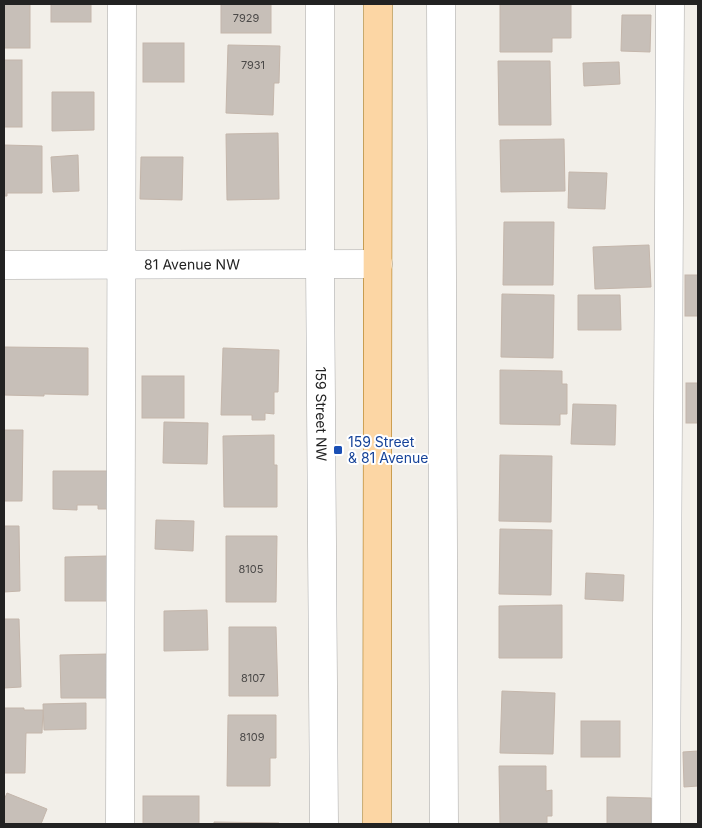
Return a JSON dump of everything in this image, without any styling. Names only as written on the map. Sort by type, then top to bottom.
[{"type":"main road","points":[[377,824],[378,4]]},
{"type":"street","points":[[120,824],[122,4]]},
{"type":"street","name":"159 Street NW","points":[[320,4],[324,824]]},
{"type":"street","points":[[441,4],[444,824]]},
{"type":"street","points":[[666,824],[670,4]]},
{"type":"street","name":"81 Avenue NW","points":[[4,265],[378,264]]},
{"type":"building","points":[[4,4],[30,4],[30,48],[4,48]]},
{"type":"building","points":[[51,4],[91,4],[91,22],[51,22]]},
{"type":"building","points":[[221,4],[271,4],[271,33],[221,33]]},
{"type":"building","points":[[500,4],[571,4],[571,38],[552,38],[552,52],[500,52]]},
{"type":"building","points":[[622,15],[651,15],[650,52],[621,51]]},
{"type":"building","points":[[143,43],[184,43],[184,82],[143,82]]},
{"type":"building","points":[[228,45],[280,46],[279,83],[274,83],[273,115],[226,113]]},
{"type":"building","points":[[4,60],[22,60],[22,127],[4,127]]},
{"type":"building","points":[[498,61],[550,61],[551,125],[499,125]]},
{"type":"building","points":[[619,62],[620,84],[584,86],[583,63]]},
{"type":"building","points":[[52,92],[94,92],[94,130],[52,131]]},
{"type":"building","points":[[278,133],[279,199],[227,200],[226,134]]},
{"type":"building","points":[[564,139],[565,191],[501,192],[500,140]]},
{"type":"building","points":[[4,145],[42,146],[42,193],[7,193],[7,196],[4,196]]},
{"type":"building","points":[[78,155],[79,191],[53,192],[51,157]]},
{"type":"building","points":[[141,157],[183,157],[182,200],[140,199]]},
{"type":"building","points":[[569,172],[607,173],[605,209],[568,208]]},
{"type":"building","points":[[504,222],[554,222],[553,285],[503,285]]},
{"type":"building","points":[[649,245],[651,287],[595,289],[593,247]]},
{"type":"building","points":[[685,275],[698,275],[698,316],[685,316]]},
{"type":"building","points":[[502,294],[554,295],[553,358],[501,357]]},
{"type":"building","points":[[578,295],[620,295],[621,330],[578,330]]},
{"type":"building","points":[[4,347],[88,348],[88,395],[4,395]]},
{"type":"building","points":[[223,348],[279,350],[278,392],[274,392],[274,414],[265,413],[265,420],[252,420],[252,415],[221,415]]},
{"type":"building","points":[[500,370],[562,371],[562,384],[567,384],[567,414],[560,414],[560,425],[500,424]]},
{"type":"building","points":[[142,376],[184,376],[184,418],[142,418]]},
{"type":"building","points":[[686,383],[698,383],[698,423],[686,423]]},
{"type":"building","points":[[573,404],[616,405],[615,445],[571,444]]},
{"type":"building","points":[[164,422],[208,423],[207,464],[163,463]]},
{"type":"building","points":[[4,430],[23,430],[22,501],[4,501]]},
{"type":"building","points":[[274,435],[274,465],[277,465],[277,507],[224,507],[223,436]]},
{"type":"building","points":[[500,455],[552,456],[551,522],[499,521]]},
{"type":"building","points":[[53,471],[109,471],[108,509],[98,509],[98,505],[77,505],[77,510],[53,509]]},
{"type":"building","points":[[156,520],[194,521],[193,551],[155,549]]},
{"type":"building","points":[[4,526],[19,526],[20,591],[4,592]]},
{"type":"building","points":[[500,529],[552,530],[551,595],[499,594]]},
{"type":"building","points":[[226,536],[277,536],[276,602],[226,602]]},
{"type":"building","points":[[107,556],[108,601],[65,601],[65,557]]},
{"type":"building","points":[[586,573],[624,575],[623,601],[585,599]]},
{"type":"building","points":[[562,605],[562,658],[499,658],[499,606]]},
{"type":"building","points":[[207,610],[208,650],[164,651],[164,611]]},
{"type":"building","points":[[4,619],[19,619],[21,687],[4,688]]},
{"type":"building","points":[[229,627],[276,627],[278,696],[229,696]]},
{"type":"building","points":[[108,654],[108,698],[61,698],[60,655]]},
{"type":"building","points":[[502,691],[555,693],[553,754],[500,753]]},
{"type":"building","points":[[86,703],[86,729],[44,730],[43,704]]},
{"type":"building","points":[[4,708],[43,710],[42,733],[26,733],[25,773],[4,773]]},
{"type":"building","points":[[228,715],[276,715],[276,758],[270,758],[270,786],[227,786]]},
{"type":"building","points":[[581,721],[620,721],[620,757],[581,757]]},
{"type":"building","points":[[698,751],[698,786],[684,787],[683,752]]},
{"type":"building","points":[[499,766],[546,766],[546,791],[552,790],[552,816],[547,816],[547,824],[500,824]]},
{"type":"building","points":[[7,793],[47,809],[41,824],[4,824],[4,800]]},
{"type":"building","points":[[143,796],[199,796],[199,824],[143,824]]},
{"type":"building","points":[[607,797],[651,798],[651,824],[607,824]]},
{"type":"building","points":[[214,822],[279,823],[279,824],[214,824]]},
{"type":"place","name":"159 Street & 81 Avenue","points":[[338,450]]}]
